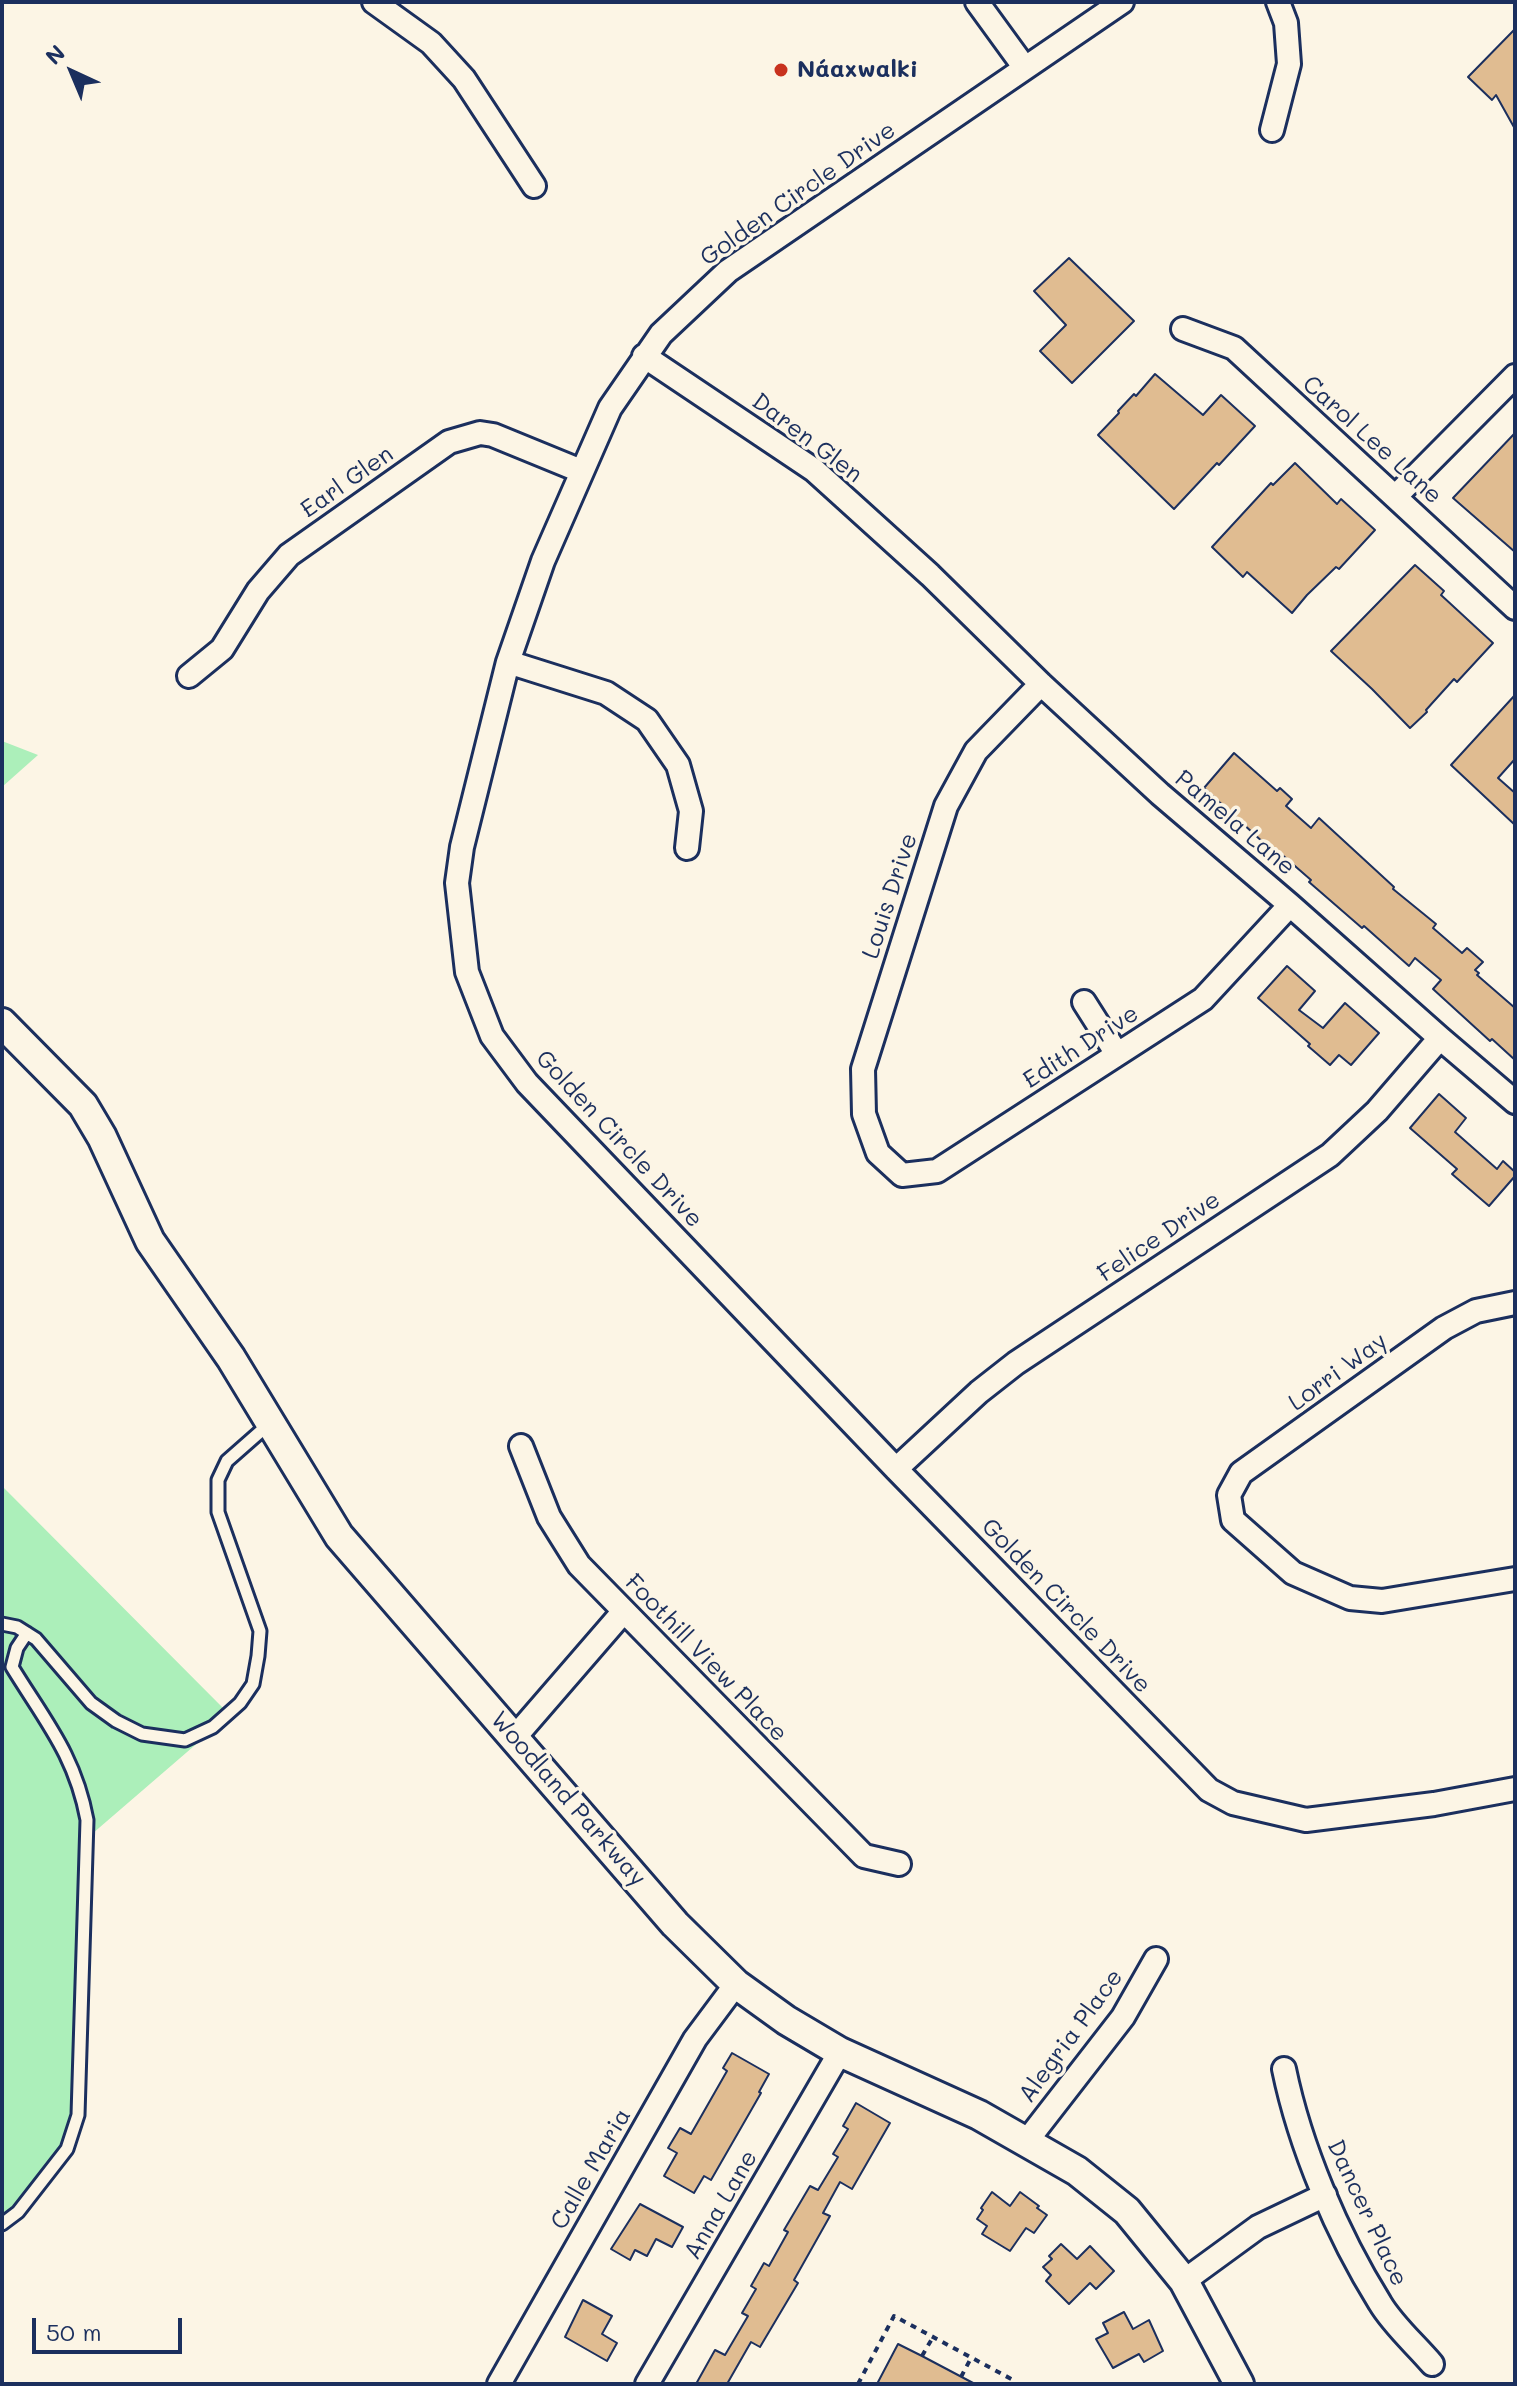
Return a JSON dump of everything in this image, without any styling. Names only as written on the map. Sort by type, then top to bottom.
[{"type":"street","points":[[374,2],[431,43],[464,79],[534,186]]},
{"type":"street","points":[[977,2],[1025,68]]},
{"type":"street","name":"Golden Circle Drive","points":[[1122,2],[728,271],[661,334],[644,356],[610,408],[581,471],[543,561],[508,662],[462,847],[457,883],[467,972],[492,1036],[527,1083],[896,1469],[1209,1790],[1233,1803],[1306,1820],[1434,1804],[1515,1789]]},
{"type":"street","points":[[1272,130],[1289,64],[1286,23],[1278,2]]},
{"type":"street","name":"Carol Lee Lane","points":[[1183,329],[1234,348],[1515,608]]},
{"type":"street","name":"Daren Glen","points":[[644,356],[814,470],[930,575]]},
{"type":"street","points":[[1396,496],[1515,376]]},
{"type":"street","name":"Earl Glen","points":[[189,676],[222,649],[258,591],[289,555],[449,442],[480,433],[493,435],[581,471]]},
{"type":"street","name":"Pamela Lane","points":[[930,575],[1160,794],[1515,1102]]},
{"type":"street","points":[[508,662],[606,693],[647,720],[678,765],[691,811],[687,848]]},
{"type":"street","name":"Louis Drive","points":[[878,1153],[864,1114],[863,1069],[946,806],[976,751],[1041,684]]},
{"type":"street","name":"Edith Drive","points":[[878,1153],[902,1175],[937,1171],[1203,999],[1290,905]]},
{"type":"street","points":[[1084,1002],[1117,1054]]},
{"type":"street","name":"Woodland Parkway","points":[[2,1023],[83,1105],[102,1137],[150,1241],[231,1358],[339,1536],[675,1924],[736,1984],[786,2020],[840,2052],[979,2115],[1077,2171],[1127,2211],[1184,2281],[1239,2384]]},
{"type":"street","name":"Felice Drive","points":[[896,1469],[979,1392],[1016,1363],[1330,1155],[1377,1111],[1440,1038]]},
{"type":"street","name":"Lorri Way","points":[[1515,1303],[1476,1311],[1444,1328],[1241,1473],[1229,1495],[1233,1520],[1293,1573],[1350,1598],[1382,1601],[1515,1579]]},
{"type":"street","name":"Foothill View Place","points":[[521,1446],[549,1517],[579,1565],[864,1856],[899,1864]]},
{"type":"street","points":[[515,1737],[624,1611]]},
{"type":"street","name":"Alegria Place","points":[[1026,2142],[1123,2017],[1156,1959]]},
{"type":"street","name":"Calle Maria","points":[[499,2384],[695,2039],[736,1984]]},
{"type":"street","name":"Anna Lane","points":[[647,2384],[840,2052]]},
{"type":"street","name":"Dancer Place","points":[[1284,2069],[1291,2104],[1325,2195],[1381,2305],[1432,2364]]},
{"type":"street","points":[[1184,2281],[1258,2227],[1325,2195]]},
{"type":"lane","points":[[2,1624],[17,1627],[36,1639],[91,1703],[142,1734],[185,1740],[213,1727],[240,1703],[253,1684],[260,1631],[218,1512],[218,1480],[227,1461],[269,1423]]},
{"type":"lane","points":[[2,2224],[18,2212],[67,2149],[78,2115],[87,1820],[82,1797],[58,1737],[12,1667],[17,1648],[27,1633]]},
{"type":"path","points":[[858,2384],[894,2316],[1015,2381],[1014,2384]]},
{"type":"path","points":[[922,2356],[933,2337]]},
{"type":"path","points":[[961,2377],[971,2358]]},
{"type":"green space","points":[[2,741],[38,755],[2,787]]},
{"type":"green space","points":[[2,1486],[230,1715],[85,1840],[79,2111],[61,2158],[2,2223]]},
{"type":"building","points":[[1515,29],[1515,129],[1496,95],[1492,100],[1468,77]]},
{"type":"building","points":[[1069,258],[1134,321],[1072,383],[1040,351],[1066,325],[1034,291]]},
{"type":"building","points":[[1155,374],[1203,415],[1221,395],[1255,426],[1174,509],[1098,435]]},
{"type":"building","points":[[1515,433],[1515,552],[1453,498]]},
{"type":"building","points":[[1295,463],[1337,504],[1341,499],[1375,530],[1292,613],[1247,572],[1243,577],[1212,547],[1271,483],[1273,485]]},
{"type":"building","points":[[1415,565],[1444,591],[1441,595],[1493,643],[1457,682],[1454,679],[1410,728],[1331,651]]},
{"type":"building","points":[[1515,695],[1515,759],[1498,778],[1515,793],[1515,825],[1451,765]]},
{"type":"building","points":[[1234,753],[1277,791],[1280,788],[1292,799],[1286,806],[1311,828],[1319,818],[1393,889],[1436,924],[1433,928],[1462,953],[1467,948],[1483,962],[1475,970],[1479,973],[1477,975],[1515,1008],[1515,1060],[1433,989],[1441,980],[1415,958],[1409,966],[1364,926],[1362,928],[1204,788]]},
{"type":"building","points":[[1287,966],[1315,991],[1299,1010],[1323,1028],[1345,1003],[1379,1033],[1351,1065],[1339,1055],[1330,1065],[1258,998]]},
{"type":"building","points":[[1439,1094],[1466,1118],[1455,1132],[1497,1169],[1503,1161],[1515,1172],[1515,1176],[1489,1206],[1452,1174],[1457,1169],[1410,1128]]},
{"type":"building","points":[[732,2053],[769,2074],[711,2180],[704,2176],[694,2193],[664,2176],[677,2153],[668,2148],[680,2128],[691,2134],[727,2071],[723,2068]]},
{"type":"building","points":[[856,2103],[890,2123],[852,2189],[840,2182],[823,2213],[830,2216],[794,2280],[798,2283],[760,2347],[751,2342],[727,2384],[696,2384],[715,2350],[725,2355],[748,2316],[742,2313],[756,2289],[751,2286],[764,2263],[769,2266],[788,2232],[784,2230],[810,2186],[818,2190],[838,2157],[833,2154],[848,2129],[843,2126]]},
{"type":"building","points":[[992,2192],[1010,2206],[1020,2192],[1047,2215],[1034,2233],[1026,2228],[1010,2251],[982,2234],[987,2226],[977,2219]]},
{"type":"building","points":[[640,2204],[683,2227],[672,2247],[656,2239],[647,2256],[635,2250],[630,2260],[611,2249]]},
{"type":"building","points":[[1061,2244],[1077,2259],[1090,2246],[1114,2271],[1096,2289],[1090,2283],[1069,2304],[1046,2281],[1051,2275],[1043,2267]]},
{"type":"building","points":[[583,2300],[612,2316],[602,2334],[617,2343],[607,2361],[565,2337]]},
{"type":"building","points":[[1124,2312],[1133,2329],[1149,2320],[1163,2351],[1144,2362],[1139,2354],[1113,2368],[1096,2339],[1108,2333],[1103,2323]]},
{"type":"building","points":[[898,2344],[922,2356],[975,2384],[877,2384]]},
{"type":"place","name":"Náaxwalki","points":[[781,70]]}]
